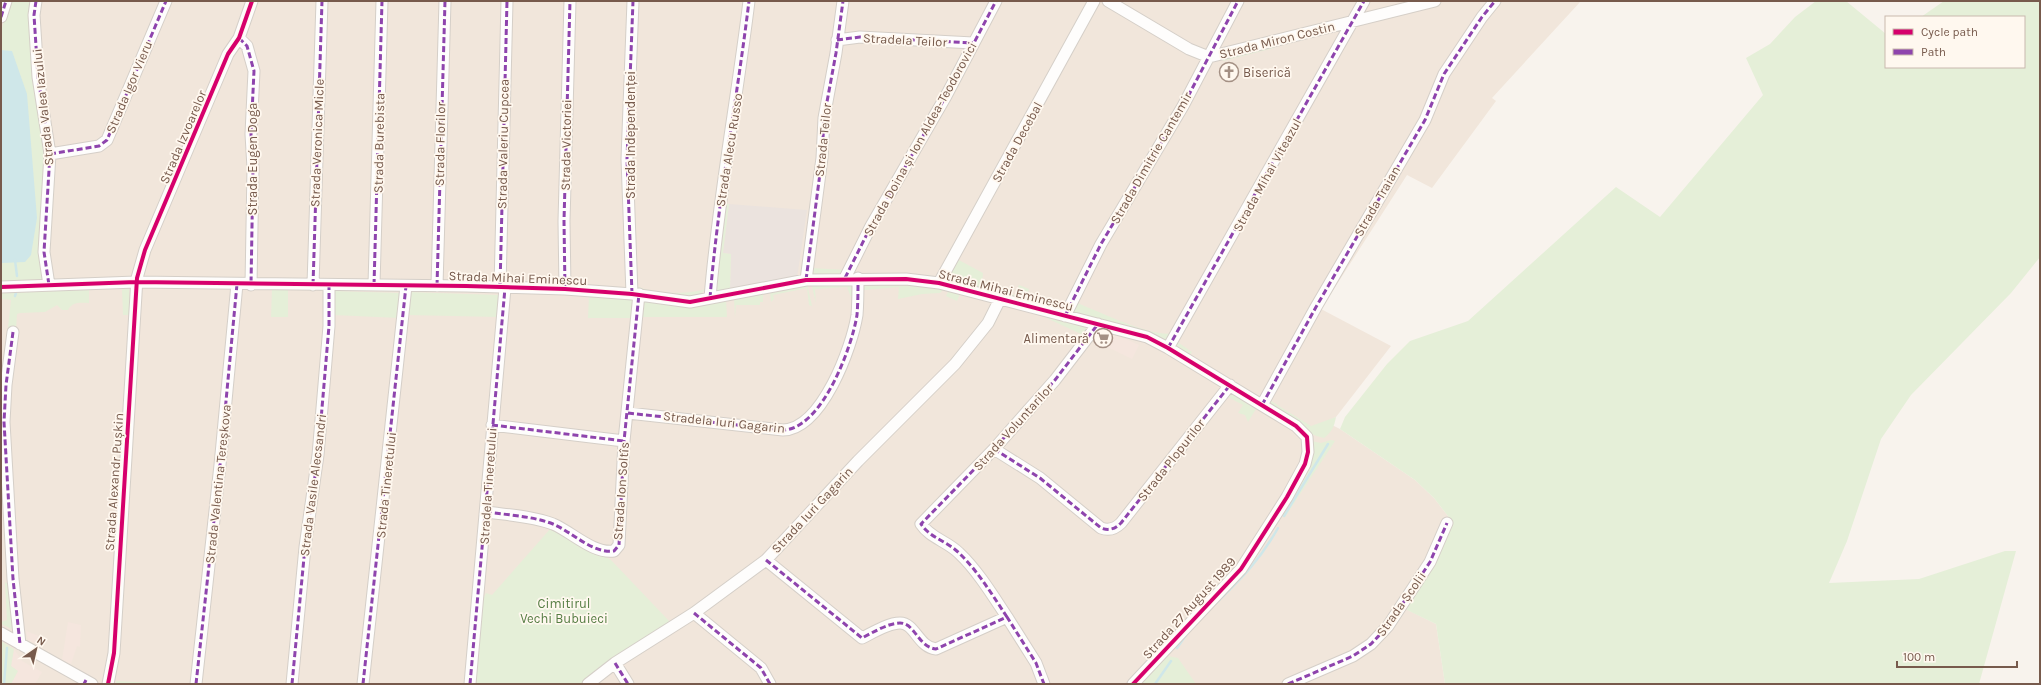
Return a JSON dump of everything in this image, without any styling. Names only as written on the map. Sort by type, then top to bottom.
[{"type":"street","points":[[1,17],[6,1]]},
{"type":"street","name":"Strada Valea Iazului","points":[[36,1],[34,15],[38,77],[50,154],[44,252],[49,274],[49,285]]},
{"type":"street","name":"Strada Igor Vieru","points":[[50,154],[99,146],[106,140],[166,1]]},
{"type":"street","name":"Strada Izvoarelor","points":[[136,282],[145,250],[219,74],[228,54],[239,38],[252,1]]},
{"type":"street","name":"Strada Veronica Micle","points":[[313,285],[322,1]]},
{"type":"street","name":"Strada Burebista","points":[[374,285],[382,1]]},
{"type":"street","name":"Strada Florilor","points":[[437,286],[445,1]]},
{"type":"street","name":"Strada Valeriu Cupcea","points":[[502,288],[507,1]]},
{"type":"street","name":"Strada Victoriei","points":[[565,289],[564,221],[570,1]]},
{"type":"street","name":"Strada Independenței","points":[[633,1],[627,159],[636,294]]},
{"type":"street","name":"Strada Alecu Russo","points":[[710,298],[718,221],[741,71],[749,1]]},
{"type":"street","name":"Strada Teilor","points":[[806,280],[822,158],[824,118],[842,1]]},
{"type":"street","name":"Strada Doina și Ion Aldea-Teodorovici","points":[[845,278],[870,226],[946,96],[996,1]]},
{"type":"street","name":"Strada Decebal","points":[[939,283],[1094,1]]},
{"type":"street","name":"Strada Miron Costin","points":[[1108,1],[1189,49],[1209,57],[1434,1]]},
{"type":"street","name":"Strada Dimitrie Cantemir","points":[[1065,316],[1101,244],[1183,106],[1238,1]]},
{"type":"street","name":"Strada Mihai Viteazul","points":[[1168,348],[1364,1]]},
{"type":"street","name":"Strada Traian","points":[[1262,405],[1320,300],[1425,120],[1444,74],[1482,17],[1495,1]]},
{"type":"street","name":"Stradela Teilor","points":[[837,40],[868,37],[973,44]]},
{"type":"street","name":"Strada Eugen Doga","points":[[239,38],[247,46],[254,71],[251,134],[253,168],[251,285]]},
{"type":"street","name":"Strada Mihai Eminescu","points":[[1,287],[136,282],[251,285],[437,286],[565,289],[636,294],[679,302],[690,302],[806,280],[845,278],[906,279],[939,283],[1147,337],[1230,385],[1296,426],[1307,436]]},
{"type":"street","name":"Stradela Iuri Gagarin","points":[[628,413],[783,430],[796,426],[817,407],[840,370],[848,352],[857,315],[858,278]]},
{"type":"street","name":"Strada Alexandr Pușkin","points":[[108,684],[114,653],[136,282]]},
{"type":"street","name":"Strada Valentina Tereșkova","points":[[196,684],[220,465],[237,284]]},
{"type":"street","name":"Strada Vasile Alecsandri","points":[[292,684],[306,547],[318,455],[329,326],[329,285]]},
{"type":"street","name":"Strada Tineretului","points":[[363,684],[406,286]]},
{"type":"street","name":"Stradela Tineretului","points":[[470,684],[486,512],[502,288]]},
{"type":"street","name":"Strada Ion Soltîs","points":[[486,512],[521,516],[552,524],[592,546],[608,552],[614,551],[618,545],[621,527],[624,442],[628,413],[636,294]]},
{"type":"street","name":"Strada Iuri Gagarin","points":[[588,684],[615,663],[694,613],[766,560],[858,461],[955,364],[988,323],[1000,299]]},
{"type":"street","name":"Strada Voluntarilor","points":[[1007,617],[983,582],[959,552],[926,532],[920,524],[994,449],[1055,380],[1098,324]]},
{"type":"street","points":[[13,332],[6,385],[3,449],[13,579],[20,644]]},
{"type":"street","name":"Strada Plopurilor","points":[[994,449],[1040,478],[1101,528],[1107,530],[1117,527],[1121,523],[1230,385]]},
{"type":"street","points":[[492,425],[624,442]]},
{"type":"street","name":"Strada 27 August 1989","points":[[1133,684],[1241,569],[1287,497],[1305,464],[1308,452],[1307,436]]},
{"type":"street","name":"Strada Școlii","points":[[1288,684],[1353,656],[1371,644],[1388,626],[1430,562],[1447,523]]},
{"type":"street","points":[[766,560],[862,638],[900,622],[907,625],[922,643],[936,649],[1007,617],[1036,663],[1044,684]]},
{"type":"street","points":[[694,613],[761,668],[770,684]]},
{"type":"street","points":[[1,633],[87,683]]},
{"type":"street","points":[[615,663],[628,684]]},
{"type":"shaded area","points":[[1,1],[1581,1],[1492,98],[1496,101],[1432,188],[1407,175],[1321,309],[1391,346],[1336,417],[1326,422],[1340,429],[1415,480],[1434,498],[1451,520],[1410,611],[1436,624],[1445,684],[1,684]]},
{"type":"shaded area","points":[[729,204],[807,210],[797,278],[730,290],[731,254],[723,253]]},
{"type":"shaded area","points":[[1110,332],[1139,345],[1132,359],[1097,342],[1102,333]]},
{"type":"shaded area","points":[[68,622],[81,625],[80,647],[77,646],[71,664],[62,660]]},
{"type":"shaded area","points":[[26,631],[44,638],[41,646],[28,640]]},
{"type":"shaded area","points":[[14,649],[22,661],[42,672],[35,684],[11,684],[18,671],[11,666]]},
{"type":"green space","points":[[9,1],[34,1],[46,156],[46,279],[1,281],[1,32]]},
{"type":"green space","points":[[1816,1],[1846,1],[1885,33],[1885,68],[2025,68],[2025,16],[1922,16],[1944,1],[2040,1],[2040,257],[2011,293],[1911,395],[1881,439],[1847,541],[1829,583],[1919,579],[2005,551],[2016,551],[1979,684],[1445,684],[1436,624],[1405,609],[1451,520],[1434,498],[1415,480],[1340,429],[1345,417],[1387,364],[1410,341],[1468,321],[1616,187],[1660,217],[1763,95],[1746,58],[1770,44],[1795,17]]},
{"type":"green space","points":[[1277,42],[1274,48],[1223,61],[1225,56]]},
{"type":"green space","points":[[724,204],[729,204],[723,253],[731,254],[730,290],[719,293],[715,291]]},
{"type":"green space","points":[[957,259],[983,273],[982,286],[1015,295],[1019,285],[1029,289],[1026,299],[1059,309],[949,280],[948,276]]},
{"type":"green space","points":[[811,268],[846,270],[841,275],[813,275],[810,273]]},
{"type":"green space","points":[[811,283],[854,285],[852,300],[847,287],[815,289],[816,303]]},
{"type":"green space","points":[[807,284],[812,306],[809,305],[807,288],[773,295],[774,299],[771,302],[770,291]]},
{"type":"green space","points":[[635,285],[650,290],[670,293],[705,289],[700,296],[664,295],[638,290]]},
{"type":"green space","points":[[864,285],[926,286],[943,290],[940,293],[922,294],[898,299],[899,287],[864,290]]},
{"type":"green space","points":[[122,289],[129,289],[130,315],[123,315]]},
{"type":"green space","points":[[272,289],[288,290],[288,317],[271,317]]},
{"type":"green space","points":[[89,290],[89,303],[74,304],[68,310],[62,310],[57,305],[45,312],[20,313],[17,314],[16,329],[8,328],[11,300],[1,299],[1,293]]},
{"type":"green space","points":[[333,291],[401,293],[400,318],[333,315]]},
{"type":"green space","points":[[763,291],[763,302],[760,302],[760,305],[736,305],[735,317],[734,298]]},
{"type":"green space","points":[[408,292],[498,295],[499,317],[406,315]]},
{"type":"green space","points":[[948,292],[960,294],[957,301],[946,296]]},
{"type":"green space","points":[[589,296],[634,299],[632,318],[588,318]]},
{"type":"green space","points":[[644,299],[726,299],[727,317],[643,317],[639,321]]},
{"type":"green space","points":[[1075,302],[1140,328],[1165,334],[1173,333],[1165,340],[1139,329],[1072,312]]},
{"type":"green space","points":[[1042,316],[1086,326],[1086,331],[1081,341],[1078,339],[1081,334]]},
{"type":"green space","points":[[1176,341],[1192,352],[1189,356],[1175,346]]},
{"type":"green space","points":[[1229,392],[1256,409],[1248,422],[1245,415],[1238,413],[1243,405],[1226,396]]},
{"type":"green space","points":[[1271,401],[1311,426],[1336,417],[1331,431],[1324,438],[1309,433],[1288,419],[1270,404]]},
{"type":"green space","points":[[1331,440],[1335,441],[1285,517],[1280,513],[1311,441],[1321,443]]},
{"type":"green space","name":"Cimitirul Vechi Bubuieci","points":[[551,528],[611,560],[670,622],[581,684],[473,684],[479,608],[486,593],[492,595]]},
{"type":"green space","points":[[5,582],[9,585],[14,630],[1,624],[1,622],[7,620]]},
{"type":"green space","points":[[1,641],[14,649],[11,666],[18,671],[11,684],[1,684]]},
{"type":"green space","points":[[1168,656],[1178,658],[1196,684],[1139,684]]},
{"type":"green space","points":[[116,681],[157,683],[157,684],[116,684]]},
{"type":"water","points":[[1,50],[12,51],[27,94],[37,218],[31,255],[25,262],[2,263]]},
{"type":"waterway","points":[[15,260],[17,276]]},
{"type":"waterway","points":[[1284,516],[1328,444]]},
{"type":"waterway","points":[[1215,604],[1250,569],[1278,528]]},
{"type":"waterway","points":[[1177,648],[1186,635]]},
{"type":"waterway","points":[[4,684],[7,648]]},
{"type":"waterway","points":[[1155,684],[1171,661]]},
{"type":"marked path","points":[[1,17],[6,1]]},
{"type":"marked path","points":[[36,1],[34,15],[38,77],[50,154],[44,252],[49,285]]},
{"type":"marked path","points":[[50,154],[99,146],[107,140],[166,1]]},
{"type":"marked path","points":[[313,285],[322,1]]},
{"type":"marked path","points":[[374,285],[382,1]]},
{"type":"marked path","points":[[437,286],[445,1]]},
{"type":"marked path","points":[[500,287],[507,1]]},
{"type":"marked path","points":[[565,289],[564,221],[570,1]]},
{"type":"marked path","points":[[632,294],[627,159],[633,1]]},
{"type":"marked path","points":[[710,298],[713,261],[749,1]]},
{"type":"marked path","points":[[806,280],[822,158],[824,118],[836,53],[843,1]]},
{"type":"marked path","points":[[845,278],[871,226],[946,96],[996,1]]},
{"type":"marked path","points":[[1065,316],[1101,244],[1183,106],[1238,1]]},
{"type":"marked path","points":[[1168,348],[1364,1]]},
{"type":"marked path","points":[[1262,405],[1316,307],[1425,120],[1444,74],[1482,17],[1495,1]]},
{"type":"marked path","points":[[837,40],[860,37],[973,43]]},
{"type":"marked path","points":[[239,38],[247,46],[254,71],[251,134],[253,168],[251,285]]},
{"type":"marked path","points":[[628,413],[783,430],[797,426],[810,416],[822,402],[842,365],[849,346],[857,315],[858,278]]},
{"type":"marked path","points":[[196,684],[220,465],[237,284]]},
{"type":"marked path","points":[[292,684],[305,547],[318,455],[329,326],[329,285]]},
{"type":"marked path","points":[[363,684],[406,286]]},
{"type":"marked path","points":[[470,684],[505,288]]},
{"type":"marked path","points":[[486,512],[545,521],[553,524],[590,546],[606,551],[614,551],[619,545],[624,441],[639,294]]},
{"type":"marked path","points":[[1007,617],[985,584],[966,560],[949,545],[929,533],[921,524],[994,449],[1055,380],[1098,324]]},
{"type":"marked path","points":[[13,332],[6,385],[4,422],[13,579],[20,644]]},
{"type":"marked path","points":[[994,449],[1040,478],[1101,528],[1112,529],[1121,523],[1230,385]]},
{"type":"marked path","points":[[492,425],[624,441]]},
{"type":"marked path","points":[[1288,684],[1353,656],[1371,644],[1388,626],[1430,562],[1447,523]]},
{"type":"marked path","points":[[766,560],[862,638],[885,626],[900,623],[909,627],[925,644],[936,649],[1007,617],[1036,663],[1044,684]]},
{"type":"marked path","points":[[694,613],[761,668],[770,684]]},
{"type":"marked path","points":[[615,663],[628,684]]},
{"type":"marked path","points":[[84,684],[86,680]]},
{"type":"cycle path","points":[[108,684],[114,653],[137,278],[145,250],[228,54],[239,38],[252,1]]},
{"type":"cycle path","points":[[1,287],[136,282],[466,286],[565,289],[632,294],[690,302],[806,280],[906,279],[939,283],[1147,337],[1168,348],[1296,426],[1307,437],[1308,452],[1305,464],[1287,497],[1241,569],[1133,684]]},
{"type":"place","name":"Biserică","points":[[1229,72]]},
{"type":"place","name":"Alimentară","points":[[1103,338]]}]
